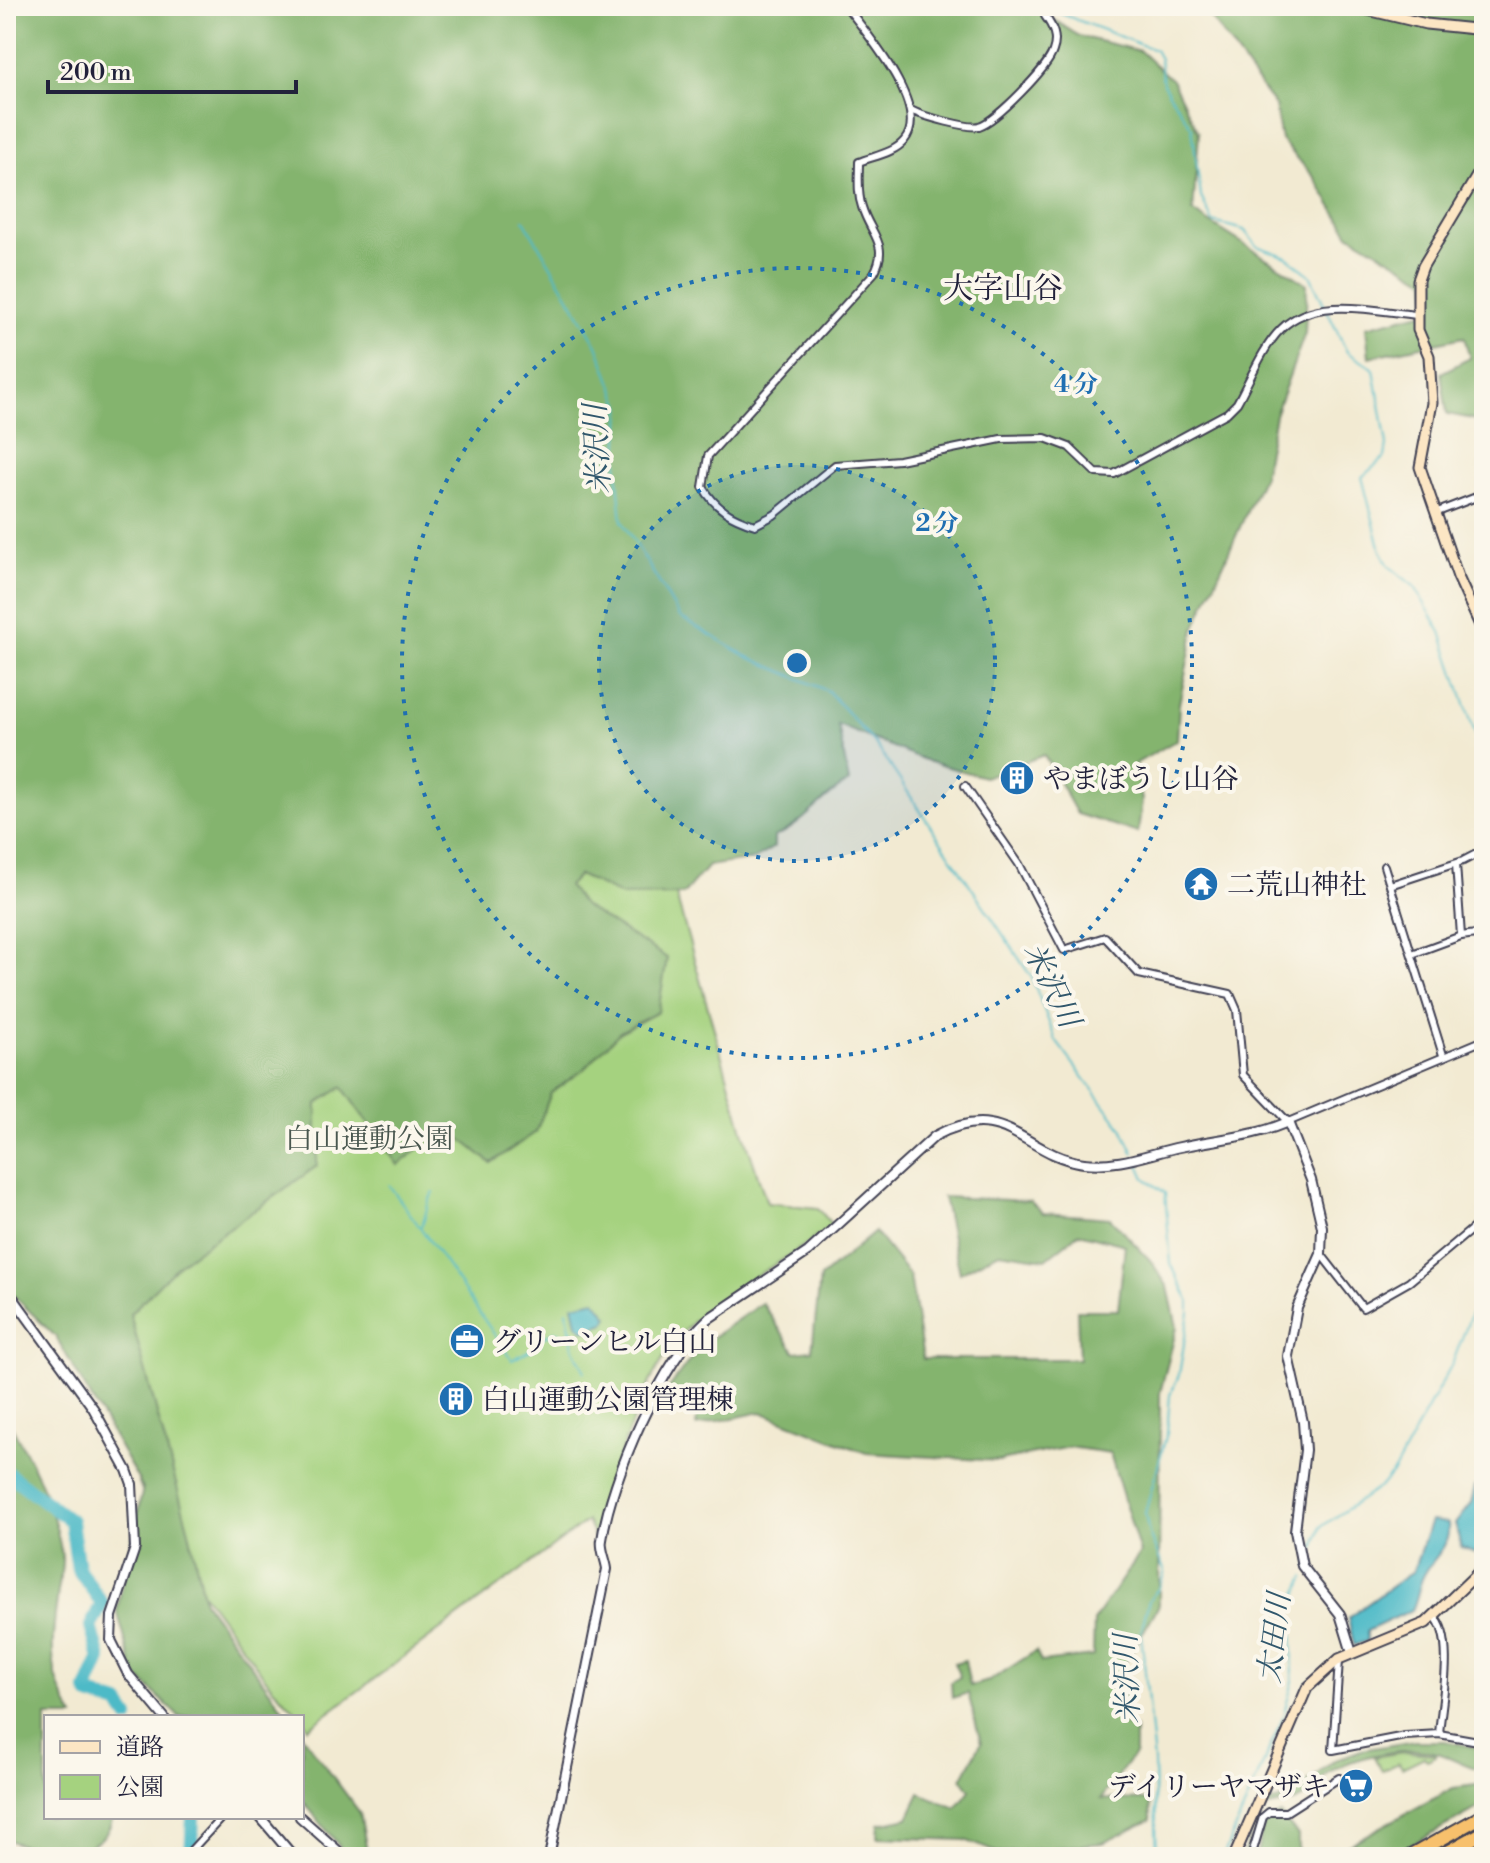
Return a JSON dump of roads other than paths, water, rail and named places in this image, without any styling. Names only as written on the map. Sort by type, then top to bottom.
[{"type":"highway","points":[[1409,1857],[1484,1815]]},
{"type":"highway","points":[[1439,1857],[1484,1832]]},
{"type":"main road","points":[[1351,6],[1426,24],[1484,30]]},
{"type":"main road","points":[[1484,164],[1423,266],[1418,280],[1417,315],[1418,330],[1429,356],[1432,403],[1420,467],[1435,513],[1484,634]]},
{"type":"main road","points":[[1234,1857],[1307,1688],[1339,1659],[1434,1616],[1484,1567]]},
{"type":"street","points":[[846,6],[896,77],[913,111],[910,132],[903,143],[859,162],[861,203],[882,248],[882,259],[874,273],[708,456],[703,487],[717,508],[727,514],[755,525],[774,515],[835,465],[899,460],[1023,436],[1060,443],[1096,473],[1114,474],[1227,413],[1237,403],[1281,329],[1308,312],[1336,308],[1417,315]]},
{"type":"street","points":[[913,111],[968,127],[978,127],[994,117],[1042,69],[1054,50],[1056,36],[1045,16]]},
{"type":"street","points":[[1435,513],[1484,494]]},
{"type":"street","points":[[965,786],[1019,864],[1064,950],[1105,937],[1139,974],[1230,994],[1237,1010],[1243,1075],[1288,1122],[1311,1180],[1322,1227],[1321,1254],[1297,1308],[1288,1356],[1303,1422],[1305,1450],[1295,1531],[1302,1566],[1340,1614],[1352,1653]]},
{"type":"street","points":[[1390,885],[1456,864],[1484,850]]},
{"type":"street","points":[[1456,864],[1461,936]]},
{"type":"street","points":[[1384,866],[1443,1055]]},
{"type":"street","points":[[1412,954],[1461,936],[1484,933]]},
{"type":"street","points":[[549,1857],[607,1569],[601,1543],[631,1446],[664,1372],[693,1333],[808,1252],[935,1136],[961,1123],[990,1123],[1041,1144],[1066,1160],[1119,1162],[1184,1146],[1261,1134],[1484,1040]]},
{"type":"street","points":[[1321,1254],[1363,1308],[1419,1275],[1484,1219]]},
{"type":"street","points":[[6,1288],[99,1418],[127,1470],[134,1506],[135,1548],[112,1616],[111,1640],[128,1674],[162,1715]]},
{"type":"street","points":[[1434,1616],[1443,1629],[1446,1648],[1439,1734]]},
{"type":"street","points":[[1339,1659],[1333,1750],[1405,1736],[1439,1734],[1484,1742]]},
{"type":"street","points":[[1251,1857],[1263,1817],[1269,1812],[1286,1812],[1339,1778]]},
{"type":"street","points":[[185,1857],[220,1819]]},
{"type":"street","points":[[262,1819],[294,1857]]},
{"type":"street","points":[[302,1819],[345,1857]]},
{"type":"water","points":[[595,1300],[608,1316],[605,1323],[584,1330],[577,1324],[573,1305]]},
{"type":"water","points":[[1475,1487],[1484,1494],[1484,1546],[1475,1553],[1461,1547],[1455,1524],[1471,1503]]},
{"type":"water","points":[[1431,1521],[1448,1523],[1448,1532],[1443,1547],[1422,1579],[1412,1610],[1367,1631],[1367,1641],[1354,1645],[1348,1618],[1413,1571]]},
{"type":"waterway","name":"太田川","points":[[1041,6],[1155,50],[1160,59],[1163,84],[1192,128],[1201,197],[1213,222],[1244,230],[1257,246],[1287,257],[1310,275],[1347,352],[1374,369],[1387,445],[1385,457],[1362,477],[1381,551],[1389,566],[1415,587],[1441,632],[1484,760]]},
{"type":"waterway","name":"米沢川","points":[[524,220],[597,345],[621,407],[617,470],[622,521],[680,617],[746,656],[828,691],[877,746],[1032,978],[1056,1041],[1122,1128],[1134,1154]]},
{"type":"waterway","name":"太田川","points":[[1484,1122],[1484,1130]]},
{"type":"waterway","name":"米沢川","points":[[1137,1160],[1145,1178],[1165,1193],[1171,1264],[1189,1301],[1179,1375],[1170,1395],[1167,1433],[1145,1513],[1149,1534],[1165,1572],[1159,1588],[1149,1600],[1141,1632],[1154,1762],[1157,1857]]},
{"type":"waterway","points":[[389,1185],[419,1226]]},
{"type":"waterway","points":[[434,1192],[420,1227],[512,1360],[541,1344],[539,1339],[556,1331],[564,1337],[573,1330]]},
{"type":"waterway","name":"太田川","points":[[1308,1567],[1321,1527],[1381,1486],[1394,1471],[1453,1362],[1484,1279]]},
{"type":"waterway","points":[[567,1310],[573,1347],[585,1372]]},
{"type":"waterway","points":[[6,1472],[71,1521],[78,1569],[102,1603],[91,1626],[100,1659],[87,1690],[90,1695],[119,1704],[127,1715]]},
{"type":"waterway","name":"太田川","points":[[1223,1857],[1282,1720],[1293,1681],[1292,1605],[1305,1577]]},
{"type":"waterway","points":[[191,1857],[193,1819]]},
{"type":"place","name":"やまぼうし山谷","points":[[1017,778]]},
{"type":"place","name":"二荒山神社","points":[[1201,884]]},
{"type":"place","name":"グリーンヒル白山","points":[[467,1341]]},
{"type":"place","name":"白山運動公園管理棟","points":[[456,1399]]},
{"type":"place","name":"デイリーヤマザキ","points":[[1356,1786]]},
{"type":"district","name":"大字山谷","points":[[1003,288]]},
{"type":"park label","name":"白山運動公園","points":[[369,1138]]}]
